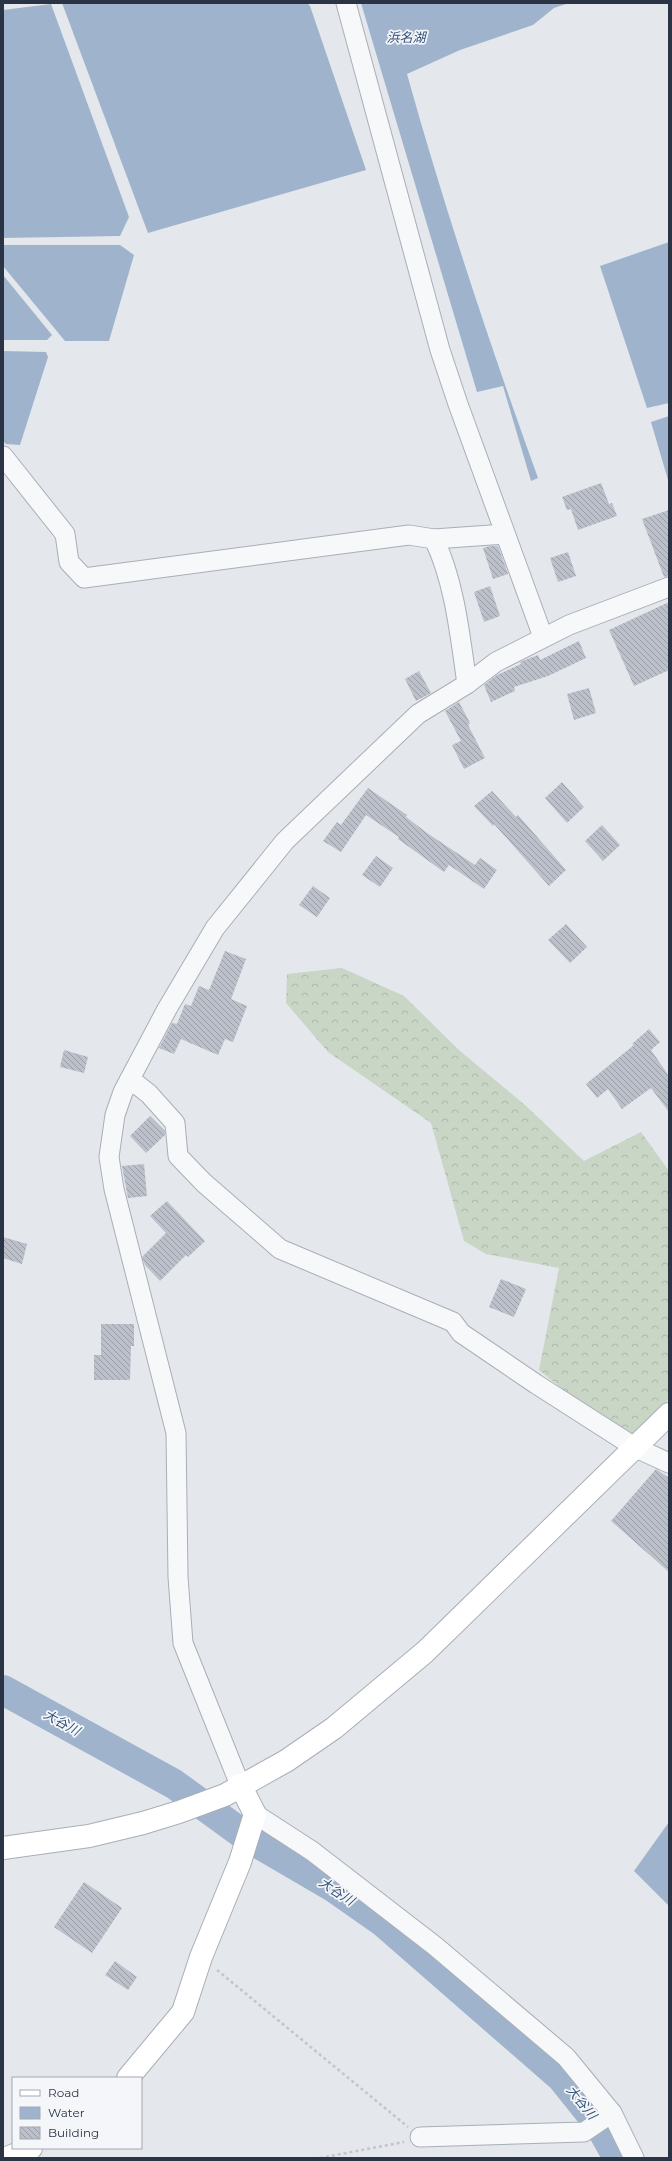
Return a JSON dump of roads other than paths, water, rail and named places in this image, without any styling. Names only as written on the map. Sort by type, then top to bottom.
[{"type":"street","points":[[346,3],[440,350],[543,637]]},
{"type":"street","points":[[3,456],[65,534],[69,562],[84,578],[409,535],[434,539],[505,534]]},
{"type":"street","points":[[434,539],[441,554],[459,626],[467,684]]},
{"type":"street","points":[[634,2158],[612,2112],[566,2057],[497,1997],[312,1851],[255,1814],[240,1785],[183,1643],[178,1578],[176,1433],[114,1189],[109,1157],[115,1115],[130,1078],[166,1009],[215,928],[285,841],[418,714],[467,684],[496,662],[569,625],[669,587]]},
{"type":"street","points":[[130,1078],[149,1094],[175,1123],[178,1156],[204,1183],[280,1249],[453,1322],[461,1333],[499,1359],[636,1448],[669,1463]]},
{"type":"street","points":[[3,1848],[89,1836],[179,1812],[224,1795],[286,1761],[334,1728],[425,1652],[636,1448],[669,1414]]},
{"type":"street","points":[[129,2077],[183,2012],[201,1957],[240,1862],[255,1814]]},
{"type":"street","points":[[420,2137],[584,2132],[612,2112]]},
{"type":"street","points":[[7,2158],[29,2149]]},
{"type":"water","points":[[62,3],[307,3],[310,6],[366,170],[148,233]]},
{"type":"water","name":"浜名湖","points":[[361,3],[569,3],[554,8],[533,25],[460,50],[407,74],[469,277],[538,478],[531,481],[503,386],[477,392]]},
{"type":"water","points":[[51,4],[129,217],[120,236],[3,238],[3,10]]},
{"type":"water","points":[[669,242],[669,403],[647,408],[600,266]]},
{"type":"water","points":[[3,245],[120,245],[134,255],[109,341],[65,341],[3,266]]},
{"type":"water","points":[[3,275],[52,335],[47,340],[3,340]]},
{"type":"water","points":[[3,351],[46,352],[48,357],[20,445],[6,444],[3,441]]},
{"type":"water","points":[[669,416],[669,480],[668,480],[651,422]]},
{"type":"water","points":[[669,1822],[669,1906],[634,1871]]},
{"type":"waterway","name":"大谷川","points":[[3,1690],[174,1784],[244,1835],[333,1887],[383,1922],[562,2078],[599,2124],[618,2158]]}]
